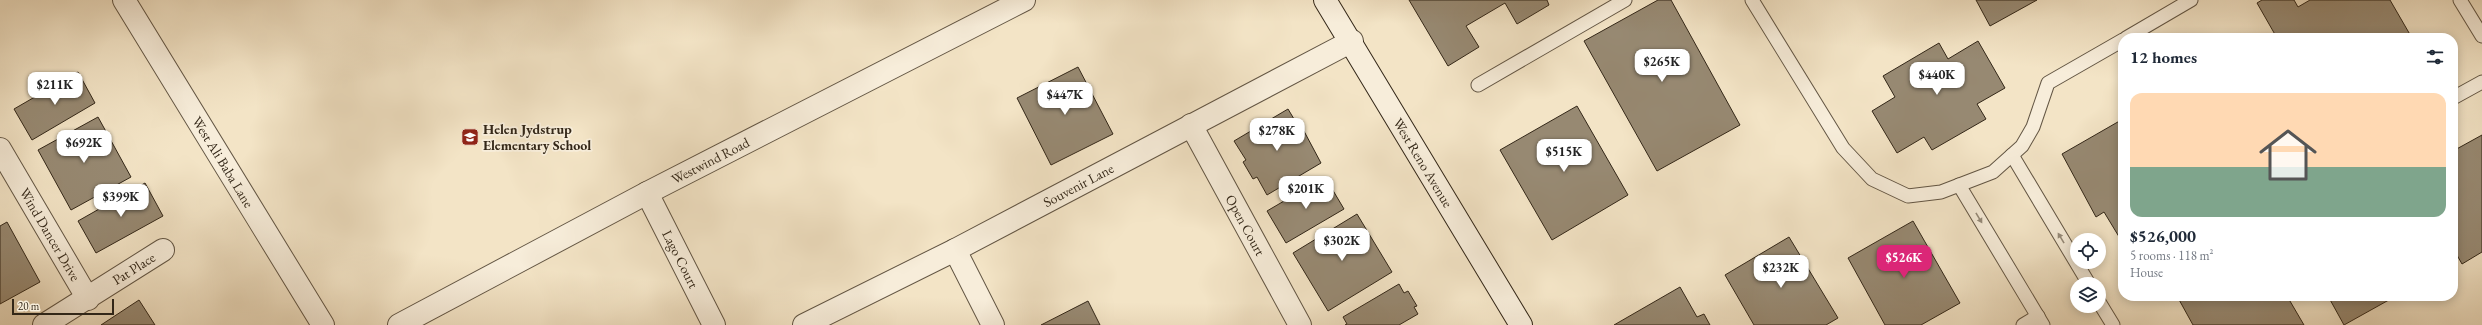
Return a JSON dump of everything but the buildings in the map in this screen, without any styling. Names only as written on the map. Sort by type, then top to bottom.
[{"type":"street","name":"West Ali Baba Lane","points":[[124,0],[323,325]]},
{"type":"street","name":"Westwind Road","points":[[399,325],[647,193],[1024,0]]},
{"type":"street","name":"West Reno Avenue","points":[[1325,0],[1352,42],[1521,325]]},
{"type":"street","name":"Souvenir Lane","points":[[804,325],[955,250],[1352,42]]},
{"type":"street","name":"Open Court","points":[[1191,126],[1300,325]]},
{"type":"street","name":"Wind Dancer Drive","points":[[0,149],[88,300]]},
{"type":"street","name":"Lago Court","points":[[647,193],[714,325]]},
{"type":"street","name":"Pat Place","points":[[44,325],[88,300],[163,250]]},
{"type":"street","points":[[955,250],[993,325]]},
{"type":"lane","points":[[1478,85],[1625,0]]},
{"type":"lane","points":[[1752,0],[1843,148],[1872,179],[1908,196],[1941,192],[1993,172],[2022,146],[2034,127],[2048,84],[2118,43]]},
{"type":"lane","points":[[2135,33],[2191,0]]},
{"type":"lane","points":[[2460,0],[2482,36]]},
{"type":"lane","points":[[2458,95],[2482,82]]},
{"type":"lane","points":[[2012,156],[2084,277]]},
{"type":"lane","points":[[1959,185],[2040,321],[2023,325]]},
{"type":"lane","points":[[2106,313],[2113,325]]},
{"type":"place","name":"Helen Jydstrup Elementary School","points":[[470,137]]}]
